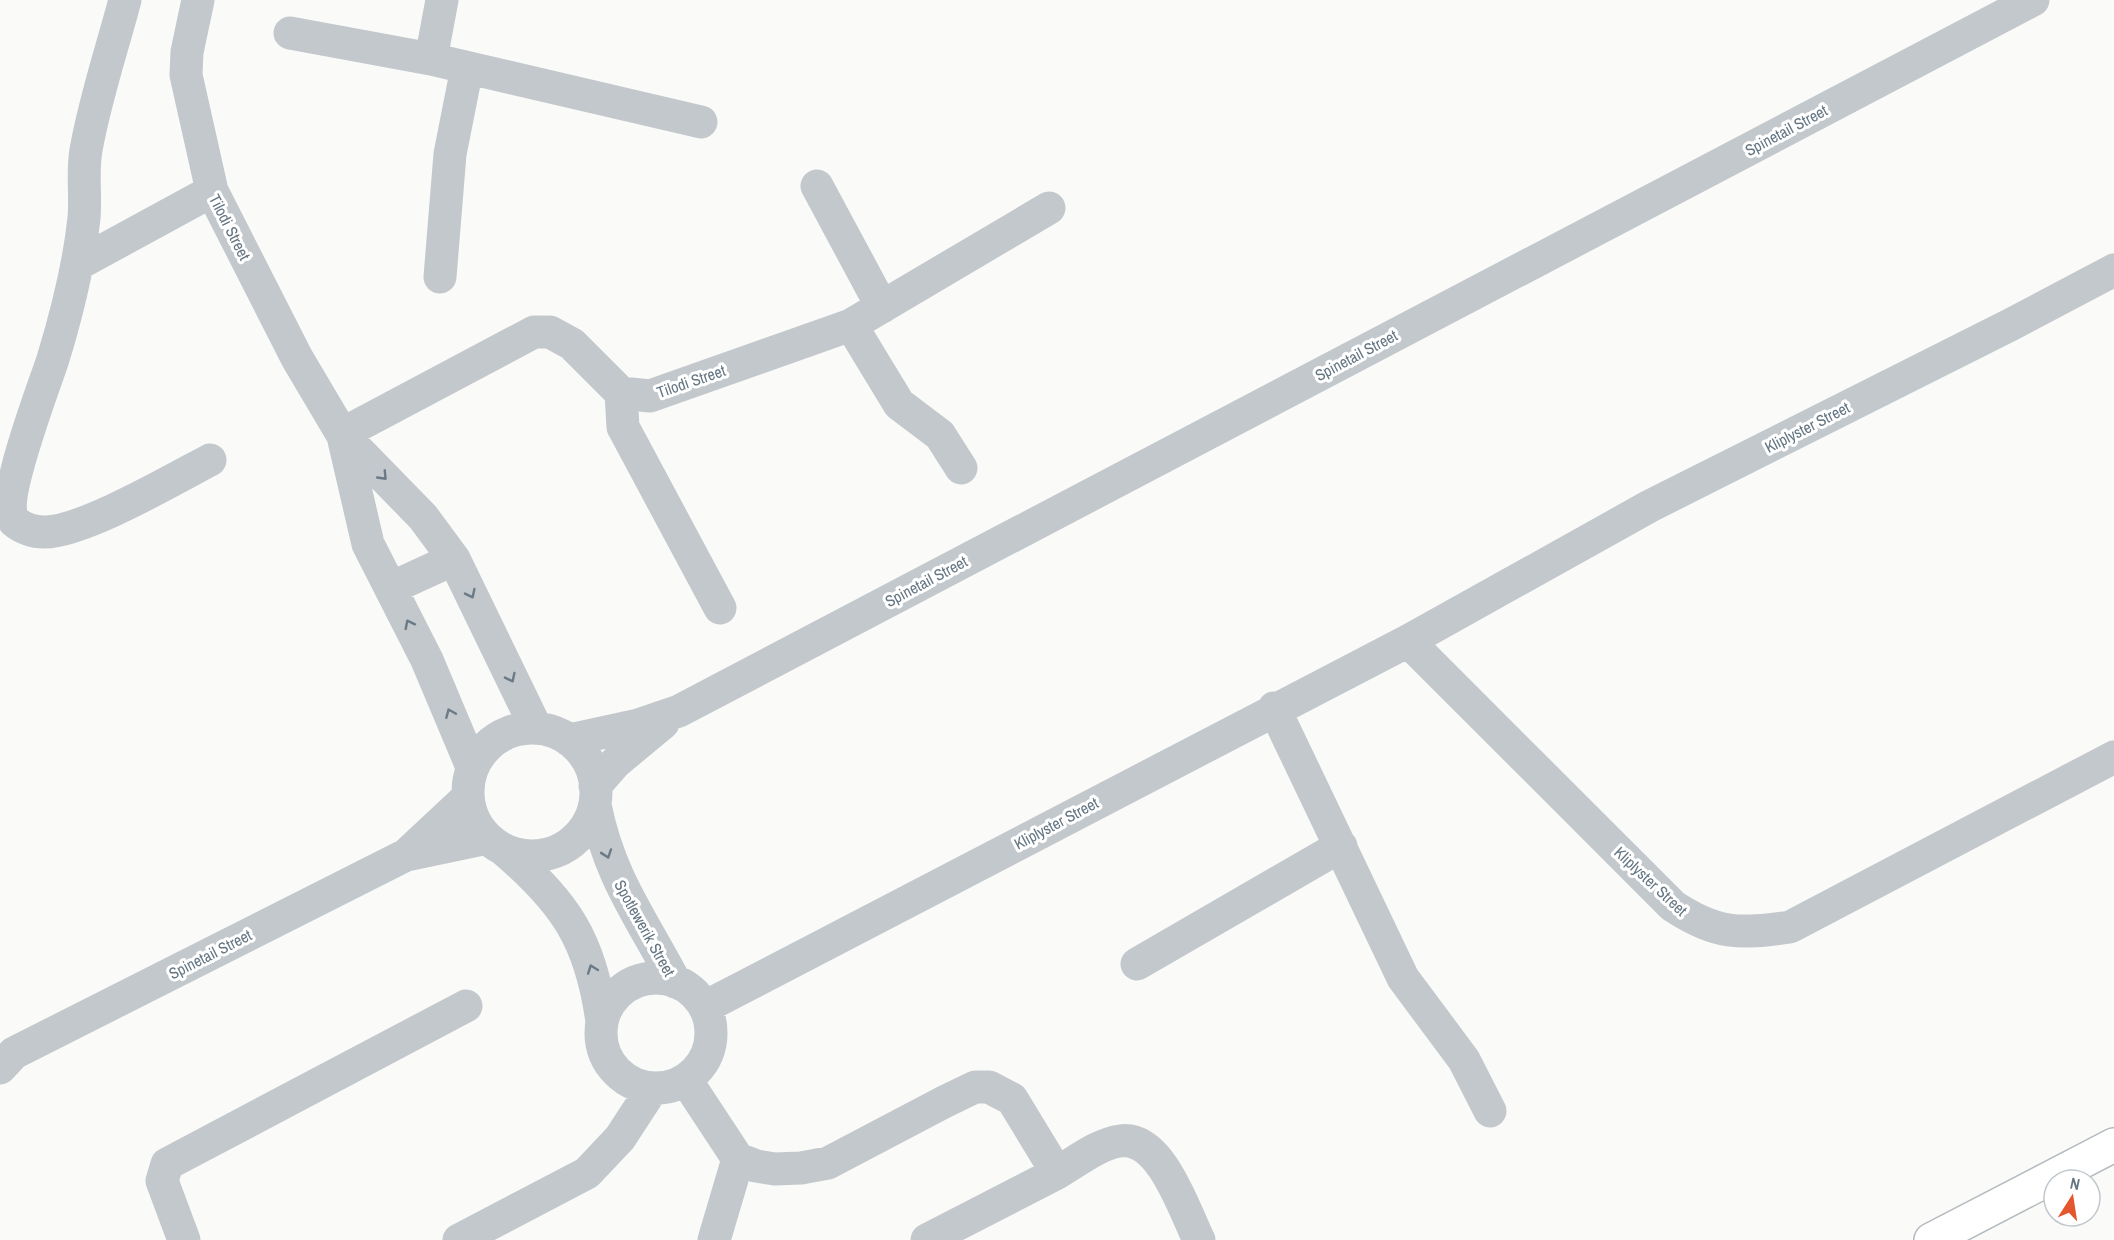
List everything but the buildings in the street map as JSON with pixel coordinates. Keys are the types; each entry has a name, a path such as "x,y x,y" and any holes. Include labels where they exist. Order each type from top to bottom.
{"main road":[{"path":"1931,1240 2114,1144"}],"street":[{"path":"125,0 86,153 84,214 78,264 53,359 10,471 5,503 8,515 16,523 30,530 44,532 68,528 130,501 210,460"},
{"name":"Tilodi Street","path":"198,0 187,52 186,75 212,190 297,358 342,434 423,517 454,559 536,728"},
{"path":"431,59 442,0"},
{"name":"Spinetail Street","path":"569,740 638,724 679,711 2033,0"},
{"path":"290,33 431,59 700,122"},
{"path":"440,277 450,154 467,68"},
{"path":"817,186 882,307"},
{"path":"78,264 212,190"},
{"name":"Tilodi Street","path":"621,393 650,396 851,325 1049,208"},
{"name":"Kliplyster Street","path":"705,1007 1408,640 1650,506 2010,325 2114,270"},
{"path":"851,325 899,404 940,435 961,468"},
{"path":"342,434 534,332 550,332 572,344 621,393 623,427 720,608"},
{"name":"Tilodi Street","path":"342,434 368,544 428,660 470,782"},
{"path":"392,588 454,559"},
{"name":"Kliplyster Street","path":"1408,640 1673,906 1705,925 1721,930 1762,931 1790,927 2114,757"},
{"path":"1274,708 1403,978 1464,1060 1490,1111"},
{"name":"Spinetail Street","path":"595,796 616,762 679,711"},
{"path":"495,844 522,855 541,856 560,850 576,839 588,823 595,796 591,767 582,752 569,740 553,731 536,728 516,730 498,738 483,750 470,782 477,826 495,844 541,882 570,920 593,968 602,1022 602,1046 612,1067 630,1082 652,1089 670,1087 686,1080 701,1066 710,1047 711,1026 705,1007"},
{"name":"Spinetail Street","path":"406,855 470,782"},
{"name":"Spotlewerik Street","path":"595,796 610,863 627,900 654,942 675,982"},
{"name":"Spinetail Street","path":"5,1058 406,855 495,844"},
{"path":"1137,964 1341,846"},
{"name":"Spotlewerik Street","path":"602,1022 609,1005 621,991 638,981 656,978 675,982 692,992 705,1007"},
{"path":"184,1240 162,1181 167,1164 466,1006"},
{"path":"686,1080 738,1159 756,1166 775,1169 801,1168 828,1162 975,1087 989,1087 1012,1099 1057,1173"},
{"path":"459,1240 587,1173 601,1161 620,1138 652,1089"},
{"path":"927,1240 1109,1144 1121,1141 1136,1142 1156,1156 1199,1240"},
{"path":"714,1240 738,1159"}]}
